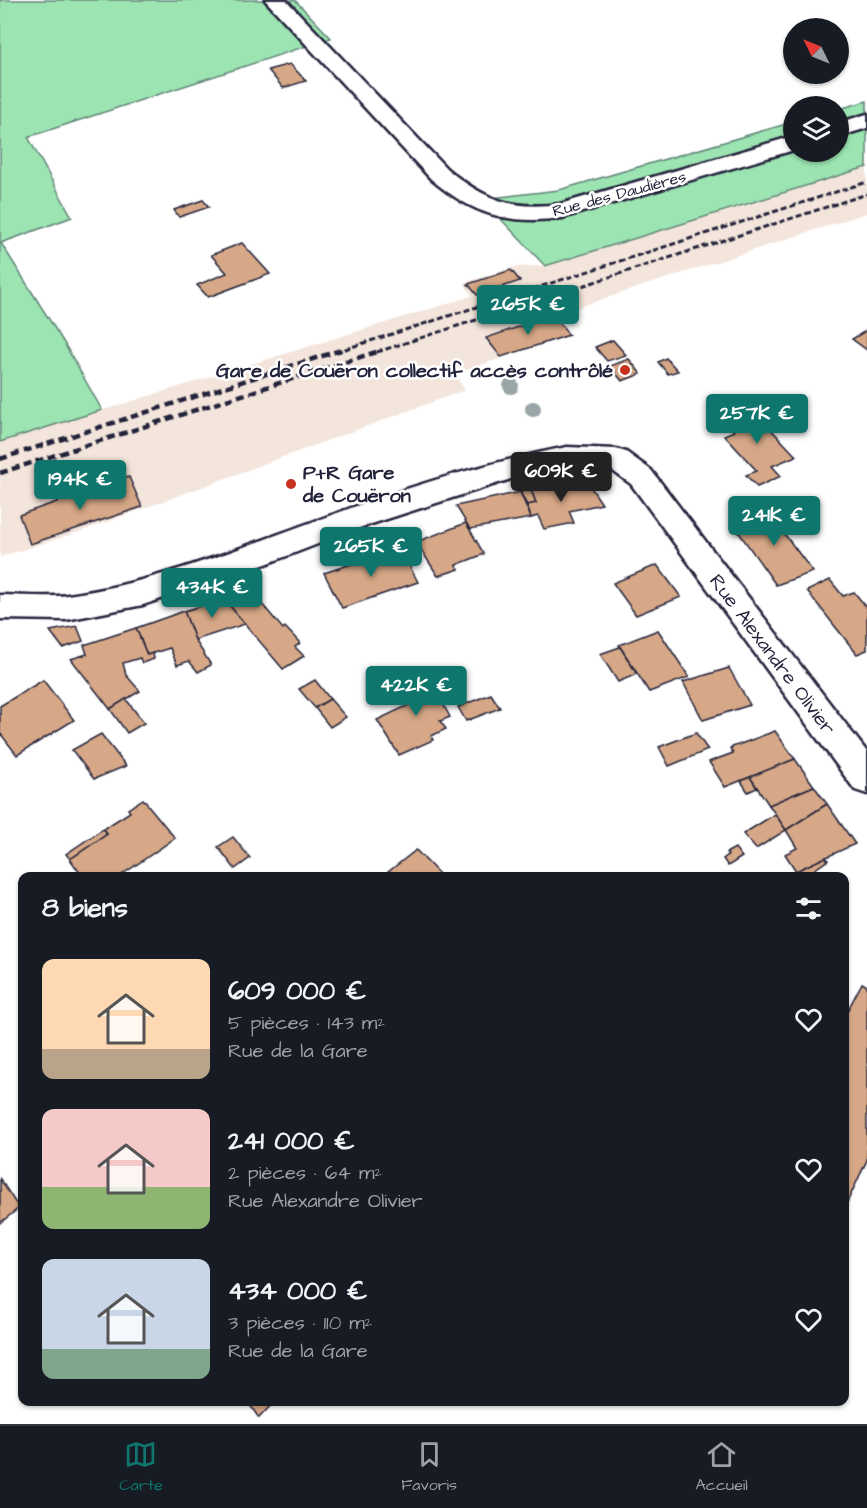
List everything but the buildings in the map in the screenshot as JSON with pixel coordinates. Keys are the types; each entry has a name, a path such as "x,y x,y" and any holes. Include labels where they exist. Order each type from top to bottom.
{"street":[{"name":"Rue des Daudières","path":"275,0 439,174 475,201 506,212 539,214 562,211 783,146"},
{"path":"849,127 867,121"},
{"name":"Rue Alexandre Olivier","path":"0,607 66,608 142,593 255,556 352,519 509,469 567,457 616,459 641,477 867,779"}],"shaded area":[{"path":"867,167 867,213 554,315 569,335 454,374 465,390 85,530 0,557 0,442 472,296 464,283 514,267 545,266"}],"green space":[{"path":"0,0 295,0 331,38 28,137 72,217 1,243 64,343 102,410 0,442"},
{"path":"867,101 867,167 545,266 482,199 559,190 783,125 783,162 849,162 849,106"}],"railway":[{"path":"336,352 867,182"},
{"path":"377,352 867,194"},
{"path":"0,459 341,350"},
{"path":"0,473 382,350"}],"place":[{"name":"Gare de Couëron collectif accès contrôlé","path":"625,370"},
{"name":"P+R Gare de Couëron","path":"291,484"}]}
